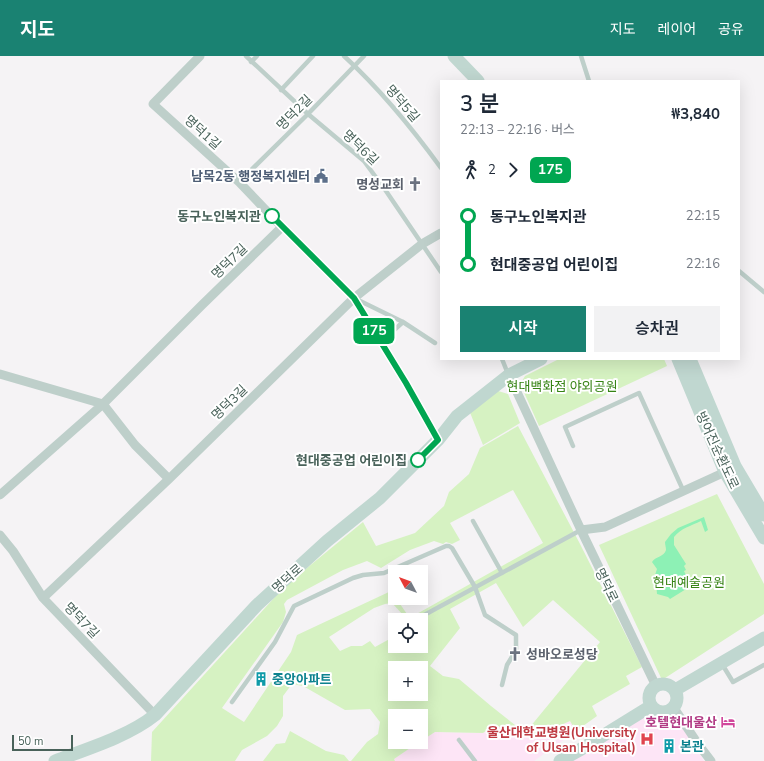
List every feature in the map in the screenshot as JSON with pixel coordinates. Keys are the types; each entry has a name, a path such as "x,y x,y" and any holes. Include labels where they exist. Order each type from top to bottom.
{"street":[{"name":"명덕1길","path":"200,56 153,104 239,182 282,227"},
{"path":"454,56 477,80"},
{"name":"명덕7길","path":"0,495 102,404 282,227"},
{"name":"명덕3길","path":"43,598 169,480 354,298 422,244 440,234"},
{"name":"명덕로","path":"55,761 116,737 146,723 257,605 327,541 380,498 438,440 457,416 509,375 539,360"},
{"name":"방어진순환도로","path":"678,360 725,472 764,538"},
{"name":"방어진순환도로","path":"690,360 735,466 764,515"},
{"path":"0,374 102,404 135,445 169,480"},
{"name":"명덕로","path":"509,375 656,686"},
{"path":"581,530 604,527 725,472"},
{"name":"명덕7길","path":"0,535 13,551 43,598 155,715"},
{"path":"675,690 764,638"},
{"path":"660,684 668,685 675,690 677,699 674,708 662,713 653,709 648,697 652,688 660,684"},
{"path":"560,761 651,706"},
{"path":"674,708 711,761"}],"lane":[{"name":"명덕6길","path":"246,56 281,90 364,161 440,271"},
{"path":"251,62 257,56"},
{"path":"281,90 314,56"},
{"name":"명덕5길","path":"344,56 394,108 440,167"},
{"name":"명덕2길","path":"239,182 364,56"},
{"path":"581,56 589,80"},
{"path":"282,227 354,298 438,440"},
{"path":"740,272 764,292"},
{"path":"354,298 403,322 435,343"},
{"path":"381,342 403,322"},
{"path":"502,360 509,375"},
{"path":"573,446 565,427 639,393 683,490"},
{"path":"473,521 502,573"},
{"path":"428,613 581,530"},
{"path":"232,702 275,642 294,606 346,581 363,575 384,573 446,546 452,548 475,587 485,615 516,635 516,650 507,665 502,685"},
{"path":"722,663 733,682 764,665"},
{"path":"459,740 475,761"}],"shaded area":[{"path":"704,517 708,530 705,532 701,521 683,529 674,537 674,545 686,564 684,566 686,570 684,571 687,577 685,578 686,584 689,583 691,586 670,599 657,594 656,582 654,578 657,569 652,562 665,552 665,542 671,534 678,528"},
{"name":"울산대학교병원(University of Ulsan Hospital)","path":"652,713 674,725 682,727 704,761 570,761"},
{"path":"570,721 576,731 534,761 395,761 394,759 409,749 428,749 428,736 435,732 483,733 495,725 526,737 540,738 552,729"}],"green space":[{"name":"현대백화점 야외공원","path":"557,360 664,360 667,366 539,426 522,388 522,381 525,376"},
{"path":"495,390 508,394 520,423 483,445 469,410"},
{"path":"518,426 642,667 626,676 630,684 592,706 597,716 576,731 570,721 552,729 540,738 526,737 495,725 483,733 435,732 428,736 428,709 388,709 388,749 409,749 394,759 395,761 351,761 367,742 378,734 380,722 370,709 345,710 303,686 292,684 283,696 283,716 277,726 267,736 242,750 235,761 151,761 152,732 285,586 363,522 376,546 415,533 444,506 449,492 469,474 480,448","holes":["513,490 543,543 418,613 428,613 428,653 388,653 388,640 375,647 370,641 362,646 351,646 340,651 329,637 374,608 388,604 388,592 297,635 291,652 244,722 222,708 283,622 286,612 284,604 287,600 343,570 367,561 381,568 410,550 434,541 443,544 446,542 452,544 460,540 450,523","496,583 523,627 553,600 600,642 525,733 459,679 443,676 430,666 460,628 450,609"]},
{"name":"현대예술공원","path":"717,494 764,584 764,614 662,680 599,545"},
{"path":"394,605 401,605 406,613 401,613"},
{"path":"290,731 326,751 344,755 349,761 263,761 276,744 285,743"}],"bus line":[{"name":"175","path":"272,216 354,298 406,383 438,440 418,460"}],"place":[{"name":"남목2동 행정복지센터","path":"321,176"},
{"name":"명성교회","path":"415,184"},
{"name":"동구노인복지관","path":"272,216"},
{"name":"현대중공업 어린이집","path":"418,460"},
{"name":"성바오로성당","path":"515,654"},
{"name":"중앙아파트","path":"261,679"},
{"name":"호텔현대울산","path":"728,722"},
{"name":"울산대학교병원(University of Ulsan Hospital)","path":"647,739"},
{"name":"본관","path":"669,746"}]}
